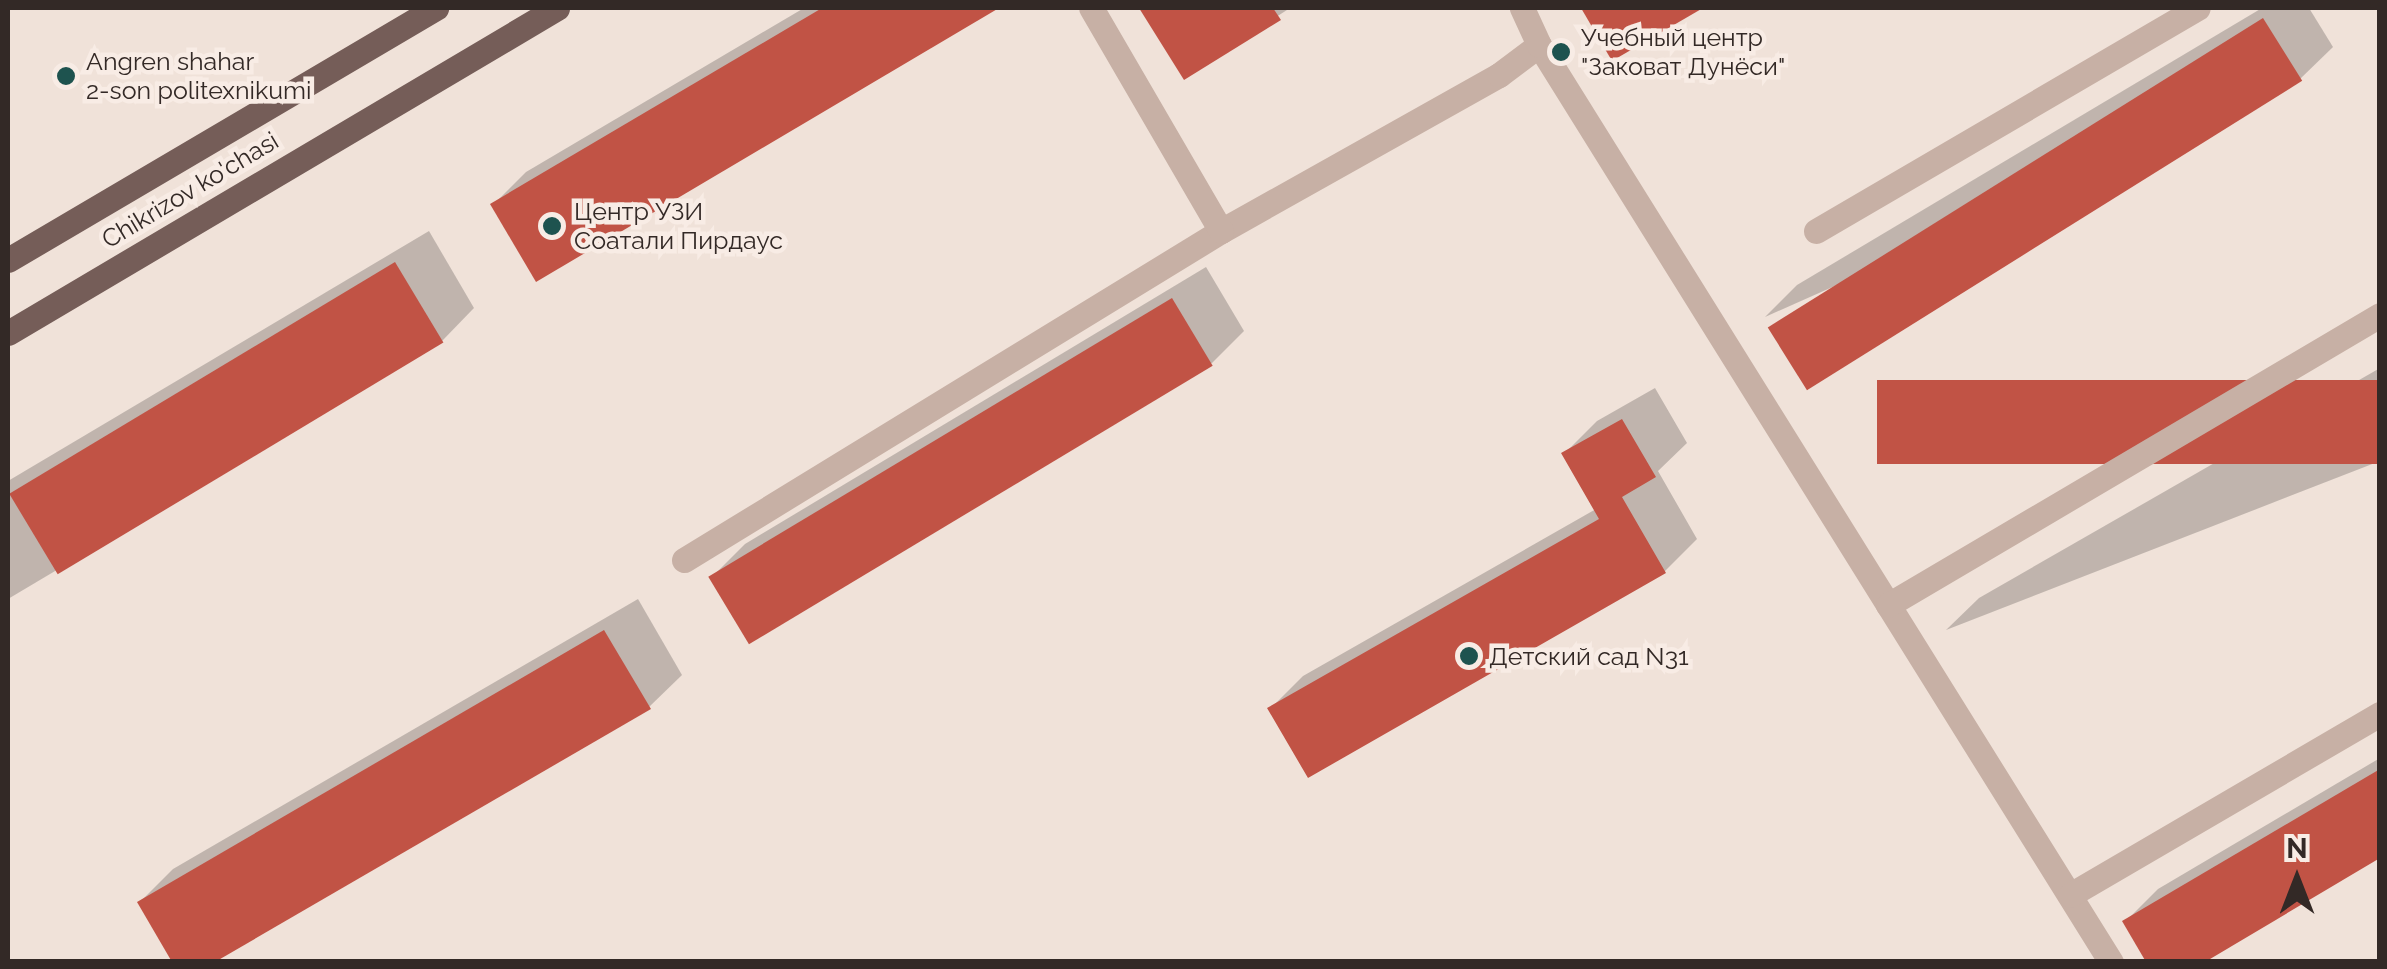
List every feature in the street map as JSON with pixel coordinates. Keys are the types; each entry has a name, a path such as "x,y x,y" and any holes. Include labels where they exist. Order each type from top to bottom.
{"main road":[{"name":"Chikrizov ko'chasi","path":"8,260 436,8"},
{"name":"Chikrizov ko'chasi","path":"8,332 557,8"}],"lane":[{"path":"1091,8 1221,231"},
{"path":"1522,8 1539,44 2111,962"},
{"path":"1816,231 2198,8"},
{"path":"684,560 1221,231 1499,75 1539,44"},
{"path":"1888,605 2380,315"},
{"path":"2070,895 2380,714"}],"building":[{"path":"822,8 999,8 536,282 490,204"},
{"path":"1139,8 1273,8 1281,20 1184,80"},
{"path":"1581,8 1703,8 1612,61"},
{"path":"2263,18 2302,81 1807,390 1768,327"},
{"path":"395,262 443,343 58,574 9,494"},
{"path":"1172,298 1213,366 749,644 708,577"},
{"path":"1877,380 2380,380 2380,464 1877,464"},
{"path":"1622,419 1656,477 1622,497 1666,573 1308,778 1267,708 1599,519 1561,453"},
{"path":"604,630 651,709 215,962 172,962 137,902"},
{"path":"2380,769 2380,858 2205,962 2146,962 2122,921"}],"place":[{"name":"Учебный центр \"Заковат Дунёси\"","path":"1561,52"},
{"name":"Angren shahar 2-son politexnikumi","path":"66,76"},
{"name":"Центр УЗИ Соатали Пирдаус","path":"552,226"},
{"name":"Детский сад N31","path":"1469,656"}]}
